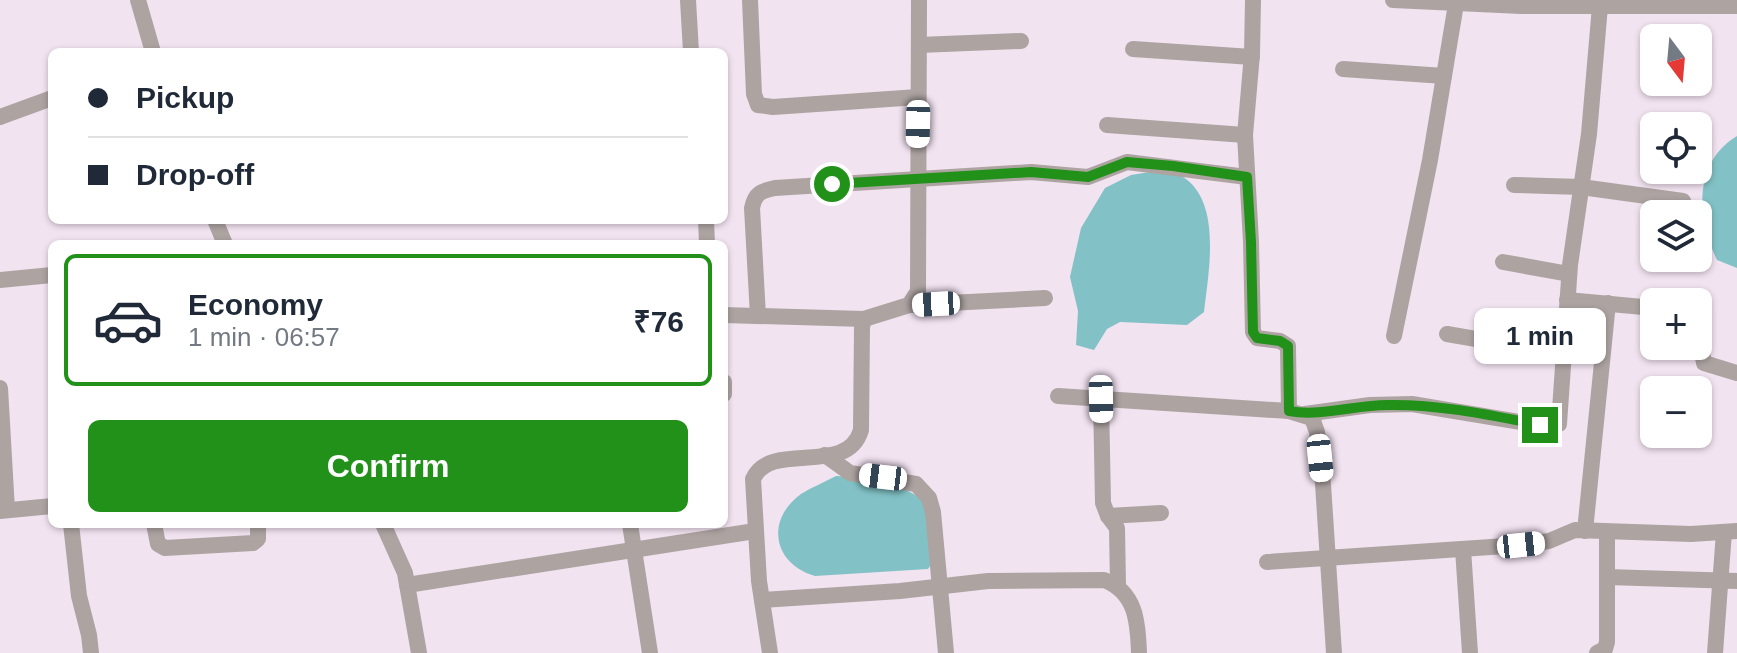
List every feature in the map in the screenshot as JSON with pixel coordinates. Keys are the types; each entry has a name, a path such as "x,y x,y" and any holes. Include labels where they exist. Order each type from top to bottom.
{"street":[{"path":"138,0 152,48"},
{"path":"688,0 691,48"},
{"path":"750,0 754,94 758,105 773,107 918,97"},
{"path":"909,305 915,299 919,280 919,0"},
{"path":"1253,0 1245,135 1253,332 1257,338 1280,341 1288,346 1297,412"},
{"path":"1393,0 1456,4 1737,6"},
{"path":"1394,336 1430,160 1456,4"},
{"path":"1058,396 1297,412 1412,404 1556,426 1560,420 1569,274 1605,4"},
{"path":"919,45 1021,41"},
{"path":"1133,49 1252,57"},
{"path":"1343,69 1444,76"},
{"path":"0,117 48,99"},
{"path":"1107,125 1245,135"},
{"path":"758,316 752,208 754,198 760,191 1031,172 1088,177 1127,162 1247,177"},
{"path":"1514,185 1581,187 1676,200"},
{"path":"1503,262 1569,274"},
{"path":"0,280 48,275"},
{"path":"728,315 864,319 909,305 1045,298"},
{"path":"1567,300 1640,306"},
{"path":"1585,531 1608,303"},
{"path":"770,653 752,493 756,472 775,462 850,449 858,442 861,430 864,319"},
{"path":"1447,334 1563,354"},
{"path":"1703,360 1704,363 1737,373"},
{"path":"0,388 4,511 48,506"},
{"path":"1101,399 1103,503 1108,516 1115,522 1118,534 1118,585"},
{"path":"1297,412 1312,418 1317,432 1334,653"},
{"path":"825,455 850,473 905,480 923,490 933,512 946,653"},
{"path":"1108,516 1161,513"},
{"path":"71,528 79,596 91,653"},
{"path":"155,528 158,544 165,548 253,543 258,539 258,528"},
{"path":"385,528 405,573 419,653"},
{"path":"631,528 650,653"},
{"path":"1267,562 1538,543 1575,530 1691,534 1730,531 1719,581 1715,653"},
{"path":"407,585 755,531"},
{"path":"1597,653 1605,649 1607,642 1607,532"},
{"path":"1463,549 1470,653"},
{"path":"1607,577 1737,581"},
{"path":"762,600 988,581 1104,580 1118,585 1135,611 1139,653"}],"water":[{"path":"1737,136 1737,268 1717,260 1712,249 1712,200 1703,200 1705,184 1712,184 1712,161 1722,147"},
{"path":"1150,172 1182,176 1197,191 1205,206 1209,223 1210,261 1204,312 1187,325 1120,322 1107,329 1094,350 1076,345 1078,311 1070,277 1081,228 1105,188 1131,175"},
{"path":"836,476 885,483 919,497 925,504 930,524 933,562 928,569 815,576 790,562 779,540 782,516 801,494"}],"route":[{"path":"832,184 1031,172 1078,178 1098,175 1127,162 1247,177 1253,332 1257,338 1285,342 1288,346 1289,411 1305,414 1370,405 1412,404 1540,425"}]}
